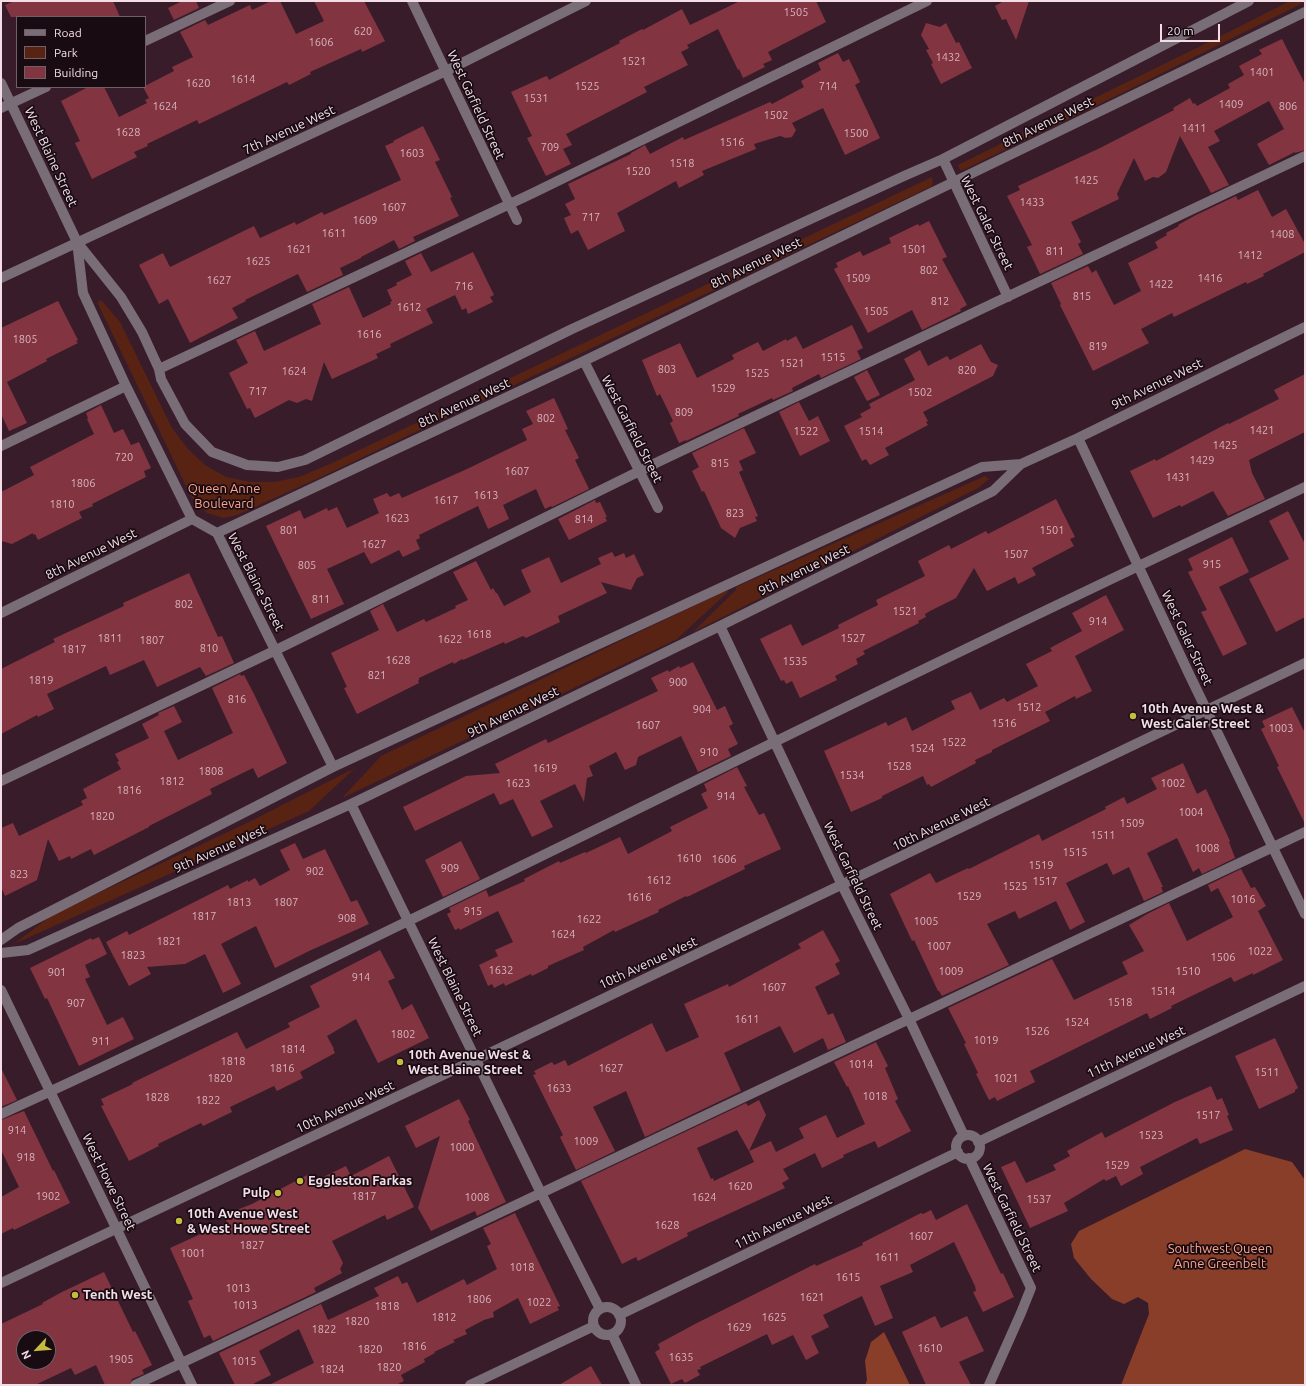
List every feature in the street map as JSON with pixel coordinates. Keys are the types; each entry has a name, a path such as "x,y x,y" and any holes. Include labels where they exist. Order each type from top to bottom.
{"street":[{"path":"146,41 230,1"},
{"name":"West Garfield Street","path":"412,1 517,220"},
{"name":"7th Avenue West","path":"1,278 446,71 586,1"},
{"path":"159,368 509,204 927,1"},
{"name":"8th Avenue West","path":"247,465 278,467 305,460 572,329 943,159 1249,1"},
{"name":"8th Avenue West","path":"217,534 584,361 1305,12"},
{"name":"West Blaine Street","path":"1,83 77,242 121,297 142,332 159,368 161,379 185,424 212,452 247,465"},
{"path":"1,108 44,88"},
{"path":"1,781 276,650 639,472 1305,156"},
{"name":"West Galer Street","path":"943,159 1008,297"},
{"name":"West Blaine Street","path":"77,242 84,293 126,386 192,519 217,534 333,767"},
{"name":"9th Avenue West","path":"1,953 28,950 351,804 720,626 993,491 1021,464 1078,438 1305,327"},
{"name":"West Garfield Street","path":"584,361 658,508"},
{"path":"1,446 126,386"},
{"name":"West Galer Street","path":"1078,438 1305,914"},
{"name":"9th Avenue West","path":"1,940 18,928 333,767 982,467 1021,464"},
{"path":"1,1114 408,922 775,742 1138,566 1305,487"},
{"name":"8th Avenue West","path":"1,613 192,519"},
{"name":"West Garfield Street","path":"720,626 842,885 909,1019 964,1136"},
{"name":"10th Avenue West","path":"1,1283 476,1060 1305,663"},
{"name":"West Blaine Street","path":"351,804 541,1193 600,1309"},
{"path":"135,1385 1305,832"},
{"name":"11th Avenue West","path":"978,1142 1305,986"},
{"name":"West Howe Street","path":"1,990 192,1385"},
{"path":"964,1136 975,1137 978,1142 980,1148 978,1152 976,1155 969,1158 962,1156 956,1147 961,1137 964,1136"},
{"name":"11th Avenue West","path":"619,1315 958,1152"},
{"name":"West Garfield Street","path":"969,1158 1031,1288 989,1385"},
{"path":"606,1307 611,1308 619,1315 621,1322 618,1330 606,1336 597,1332 593,1319 594,1314 600,1309 606,1307"},
{"path":"470,1385 594,1326"},
{"path":"612,1334 636,1385"}],"green space":[{"path":"1290,1 1305,2 1122,93 963,170 960,170 958,165"},
{"name":"Queen Anne Boulevard","path":"932,177 933,184 930,187 321,477 237,515 224,518 207,513 192,498 98,304 99,300 102,301 120,322 172,428 188,449 205,465 226,477 251,482 274,482 299,477 330,464"},
{"path":"985,476 989,479 978,488 693,632 736,590 736,587"},
{"path":"727,590 728,592 677,639 342,798 381,756"},
{"path":"355,768 309,811 14,944 52,915 251,821"},
{"name":"Southwest Queen Anne Greenbelt","path":"1245,1149 1292,1162 1305,1180 1305,1385 1121,1385 1149,1314 1148,1303 1138,1297 1124,1304 1112,1299 1091,1279 1074,1258 1071,1244 1079,1231"},
{"path":"884,1332 910,1385 865,1385 867,1380 865,1361 871,1342"}],"building":[{"path":"14,1 113,1 120,16 11,17 5,5"},
{"path":"182,1 196,1 199,8 174,20 168,8"},
{"path":"271,1 280,1 296,34 324,21 314,1 364,1 385,41 362,52 361,49 310,72 311,74 289,85 287,82 199,124 197,120 147,144 148,146 134,152 137,157 92,179 75,143 80,141 61,101 86,88 104,88 119,117 147,103 145,100 149,98 144,88 146,88 146,85 174,71 172,67 193,57 180,32 205,20 208,25 250,5 252,10"},
{"path":"740,1 816,1 826,22 768,52 772,60 763,64 765,67 743,78 718,29 687,45 689,48 681,52 688,65 644,87 647,92 566,134 572,145 563,149 571,164 546,176 527,138 532,136 511,92 547,76 549,80 620,43 619,41 682,9 690,25"},
{"path":"1004,1 1029,1 1016,40 1006,19 1002,20 995,6"},
{"path":"926,23 940,27 946,23 956,43 959,42 972,68 941,84 926,50 929,49 921,35"},
{"path":"1282,39 1305,84 1305,150 1295,152 1269,165 1257,144 1284,129 1269,101 1214,131 1220,141 1208,147 1229,185 1211,193 1180,136 1166,172 1158,178 1153,177 1145,181 1134,158 1117,194 1119,199 1071,222 1081,242 1078,244 1083,254 1040,274 1027,247 1032,245 1007,196 1020,190 1018,186 1100,148 1174,110 1173,108 1190,98 1193,104 1195,103 1197,106 1230,88 1228,84 1244,75 1239,66 1262,54 1259,50"},
{"path":"838,53 843,62 849,59 860,82 855,85 880,138 845,155 823,108 792,123 796,130 792,137 786,138 780,136 754,144 756,149 702,171 704,175 679,188 676,181 617,213 625,231 588,250 578,230 571,234 564,218 571,215 565,204 575,199 568,184 631,154 645,145 650,154 683,137 684,140 770,102 772,104 804,87 801,81 821,70 818,63"},
{"path":"423,126 440,160 435,162 452,197 450,198 459,216 413,237 415,241 399,249 394,240 340,268 343,275 307,292 298,274 232,308 238,318 190,343 168,299 159,304 139,265 163,253 170,267 254,226 260,238 295,222 296,225 322,212 324,215 401,180 385,146"},
{"path":"1258,190 1272,217 1286,209 1305,244 1305,252 1263,274 1264,276 1247,284 1246,282 1174,317 1172,313 1141,329 1149,343 1093,371 1060,305 1061,304 1051,283 1088,266 1092,273 1096,270 1114,305 1141,291 1128,263 1158,248 1155,242 1167,235 1166,233 1179,226 1178,225 1236,196 1238,200"},
{"path":"929,221 947,257 942,259 967,305 960,309 961,311 922,330 912,310 868,333 834,269 838,267 836,263 860,251 863,256 891,243 889,238 918,224 919,226"},
{"path":"473,252 494,295 490,297 493,302 468,314 466,308 462,310 455,295 426,309 433,323 390,344 391,347 376,354 378,358 332,379 324,362 312,401 306,399 297,403 289,400 255,418 250,408 247,409 229,373 248,363 236,340 255,331 264,351 321,324 312,304 349,287 363,318 391,304 390,302 392,301 387,290 397,285 396,283 412,275 405,261 421,253 431,272"},
{"path":"58,301 78,340 76,341 78,343 46,359 47,361 7,382 27,423 9,431 1,414 1,328"},
{"path":"852,325 863,348 857,351 861,359 821,378 819,374 792,388 793,391 773,400 772,398 738,414 739,416 679,443 670,423 673,421 660,394 657,396 642,360 680,343 697,378 734,359 732,355 758,342 763,351 786,339 787,341 796,336 803,349"},
{"path":"981,344 991,362 998,365 993,376 923,412 928,421 926,422 928,425 885,448 889,455 870,465 866,459 862,461 844,426 862,417 860,414 871,408 869,404 915,380 904,359 920,350 928,366 947,356 950,360"},
{"path":"867,370 880,395 867,401 854,377"},
{"path":"1305,374 1305,432 1249,460 1252,473 1265,499 1228,516 1213,491 1181,507 1180,505 1153,518 1130,471 1155,459 1156,461 1228,423 1229,424 1279,399 1274,390"},
{"path":"554,398 568,429 565,430 579,458 575,460 589,489 545,509 536,489 503,505 509,519 488,529 478,506 419,535 420,538 416,540 420,549 403,557 399,550 371,564 364,552 327,569 344,604 311,619 266,526 300,510 304,519 327,508 328,511 337,507 347,528 379,513 373,499 387,493 390,497 399,493 402,498 527,440 522,429 533,424 526,411"},
{"path":"799,402 809,421 818,416 830,441 800,456 779,412"},
{"path":"101,405 114,433 123,429 131,445 139,442 151,468 144,471 146,477 92,504 93,506 79,512 82,518 38,540 33,533 12,544 1,541 1,492 34,475 30,467 94,434 87,419 86,413"},
{"path":"744,428 756,453 739,461 743,470 739,472 758,516 755,517 757,521 740,528 735,538 721,528 704,491 702,492 692,471 699,467 692,453"},
{"path":"1056,499 1075,537 1070,539 1074,546 1032,568 1036,575 1018,584 1015,577 987,591 974,568 956,598 925,614 926,617 918,621 919,623 863,651 865,654 856,659 858,664 835,676 837,680 800,698 792,681 786,684 784,680 781,681 760,639 791,624 802,646 839,628 838,625 878,605 876,600 925,576 918,561 949,545 951,549 986,531 988,534"},
{"path":"595,500 596,503 600,502 607,517 605,517 607,521 569,540 558,519"},
{"path":"1288,511 1305,544 1305,617 1276,632 1249,579 1289,559 1269,521"},
{"path":"1232,537 1249,572 1219,587 1247,644 1223,656 1201,612 1207,610 1188,572 1193,570 1188,559"},
{"path":"612,552 615,557 624,553 626,558 634,554 644,575 637,578 631,590 601,582 607,593 558,616 560,622 526,638 523,636 505,644 504,642 463,660 462,659 454,664 453,662 419,678 419,683 357,714 344,688 347,687 331,653 379,630 370,611 383,604 397,632 424,619 426,622 456,608 455,606 468,600 453,572 476,561 491,590 493,588 504,606 531,592 521,570 549,557 561,583 601,564 598,558"},
{"path":"189,573 218,637 222,636 234,663 206,676 200,667 157,687 144,660 110,675 106,666 47,694 54,709 38,717 37,715 1,734 1,669 55,642 53,639 124,606 123,603"},
{"path":"1106,595 1124,630 1075,656 1092,691 1076,699 1075,696 1045,712 1050,721 992,750 992,752 975,760 976,763 931,787 929,784 927,785 923,776 882,796 882,798 851,812 824,751 886,722 888,726 906,717 912,731 955,709 951,701 971,692 980,710 1004,698 1007,702 1038,686 1026,664 1052,651 1050,648 1082,631 1072,613"},
{"path":"693,662 717,710 725,706 733,724 729,726 738,744 728,749 731,756 698,772 681,736 638,757 636,765 625,770 616,752 589,766 593,776 587,778 584,802 575,784 540,801 553,827 532,837 513,799 500,805 494,793 415,831 403,807 466,776 500,773 495,764 546,739 548,743 658,691 651,678 668,670 669,672 679,666 680,668"},
{"path":"240,674 241,676 244,675 287,763 258,778 253,768 210,789 212,794 94,855 91,849 71,859 70,856 59,861 48,839 37,880 5,896 1,887 1,828 13,823 19,836 83,805 81,801 87,798 83,789 121,769 115,754 149,738 142,724 159,715 158,713 174,706 182,722 164,731 178,760 233,733 212,688"},
{"path":"1292,707 1305,733 1305,824 1277,767 1279,766 1261,729 1265,727 1262,721"},
{"path":"1183,763 1197,794 1206,789 1230,841 1229,842 1235,858 1202,874 1199,868 1193,872 1177,838 1147,853 1163,887 1161,887 1163,892 1144,901 1129,867 1113,875 1107,863 1066,883 1085,922 1070,930 1056,901 1019,919 1015,911 987,924 1009,965 942,996 938,991 914,940 912,941 890,894 930,873 936,883 968,868 969,869 1039,834 1042,841 1106,809 1105,807 1124,797 1127,804 1157,789 1151,778"},
{"path":"737,767 747,786 744,787 759,815 764,813 781,849 744,866 745,869 658,910 659,912 615,932 614,930 583,947 584,950 548,966 548,968 532,976 531,974 505,986 504,983 494,988 492,984 488,986 479,965 498,956 495,950 513,942 498,911 460,930 459,928 455,930 447,914 451,912 449,908 486,890 489,897 525,881 524,879 559,861 560,863 585,852 586,853 620,837 628,854 672,831 670,827 708,808 701,794 707,791 704,784"},
{"path":"461,841 480,879 443,897 425,860"},
{"path":"295,843 303,859 325,849 351,902 357,900 369,924 275,968 256,926 221,944 241,984 223,993 205,954 185,964 147,967 151,974 129,986 106,942 127,931 129,935 228,885 230,889 255,878 260,886 290,870 280,850"},
{"path":"1241,869 1251,888 1255,887 1266,906 1258,911 1283,960 1253,975 1253,973 1234,982 1231,977 1171,1006 1172,1008 1150,1019 1147,1013 1030,1071 1035,1082 997,1101 995,1097 989,1100 976,1074 978,1073 964,1044 966,1043 948,1008 1052,959 1074,1000 1128,974 1122,962 1144,951 1129,925 1147,914 1169,903 1187,941 1233,917 1218,888 1211,892 1208,885"},
{"path":"823,930 840,961 835,964 840,974 815,987 828,1015 833,1013 846,1042 828,1050 823,1038 794,1053 780,1026 724,1053 741,1091 645,1137 626,1091 593,1107 615,1151 576,1170 560,1137 563,1135 533,1075 536,1074 534,1071 552,1062 554,1065 565,1060 568,1066 652,1023 666,1052 699,1037 684,1004 728,984 729,987 801,948 798,944"},
{"path":"99,937 107,954 85,965 90,977 85,979 107,1025 123,1017 134,1039 79,1066 47,998 45,999 30,968 91,938 92,940"},
{"path":"380,950 395,978 388,981 402,1010 412,1004 429,1038 378,1063 356,1019 327,1036 335,1053 300,1072 303,1078 277,1091 274,1086 230,1107 232,1112 203,1126 201,1123 158,1144 159,1146 129,1161 101,1106 104,1105 101,1099 237,1032 246,1049 290,1027 288,1023 320,1007 310,986"},
{"path":"1275,1038 1298,1088 1295,1092 1259,1109 1235,1056"},
{"path":"876,1042 888,1066 885,1068 898,1099 895,1101 911,1131 878,1148 875,1141 843,1155 844,1157 822,1168 815,1153 783,1169 789,1179 782,1183 785,1188 687,1233 688,1236 638,1261 636,1257 622,1264 581,1181 746,1103 748,1106 759,1100 766,1115 749,1151 771,1141 776,1152 804,1138 799,1128 826,1115 837,1138 865,1124 848,1086 847,1087 834,1062","holes":["737,1130 754,1162 714,1181 713,1178 711,1179 697,1148"]},
{"path":"1,1068 17,1100 1,1107"},
{"path":"1211,1086 1217,1100 1222,1098 1233,1130 1200,1144 1197,1138 1140,1167 1143,1174 1121,1186 1116,1176 1106,1181 1104,1179 1064,1203 1068,1211 1030,1228 1001,1167 1015,1161 1026,1183 1056,1170 1053,1165 1070,1156 1067,1151 1102,1132 1105,1138 1175,1102"},
{"path":"459,1099 470,1120 468,1121 506,1202 477,1216 475,1211 431,1231 418,1208 440,1136 416,1148 405,1126"},
{"path":"24,1111 70,1203 14,1230 13,1228 1,1234 1,1197 19,1187 1,1150 1,1120"},
{"path":"389,1156 414,1207 387,1220 385,1215 332,1241 343,1263 340,1269 342,1273 314,1288 316,1292 213,1341 210,1335 204,1338 188,1301 193,1299 170,1248 227,1222 224,1215 252,1204 309,1174 313,1182 346,1166 351,1176"},
{"path":"967,1204 1001,1274 1003,1273 1014,1297 983,1312 973,1292 976,1291 975,1286 954,1242 910,1265 913,1272 880,1286 893,1318 875,1326 862,1296 823,1315 829,1327 811,1336 819,1353 806,1360 793,1335 772,1345 767,1334 700,1367 701,1369 697,1370 700,1375 685,1383 682,1379 671,1384 655,1352 660,1349 658,1344 815,1264 816,1266 863,1245 862,1243 921,1213 923,1214 931,1210 936,1220"},
{"path":"515,1213 560,1306 557,1307 559,1310 530,1324 518,1298 493,1312 494,1317 484,1320 465,1330 467,1334 453,1340 455,1342 434,1352 435,1353 424,1359 425,1362 401,1375 404,1381 396,1385 269,1385 314,1363 299,1329 259,1351 271,1375 251,1385 235,1385 219,1353 321,1304 328,1320 379,1296 374,1288 398,1276 402,1284 407,1282 417,1303 464,1279 467,1285 497,1269 487,1246 491,1244 483,1228"},
{"path":"104,1272 133,1332 135,1331 152,1365 142,1370 144,1374 132,1379 129,1385 105,1385 96,1365 75,1375 71,1368 35,1385 1,1385 1,1324 43,1304 42,1303"},
{"path":"935,1316 941,1328 967,1316 984,1351 959,1362 971,1385 926,1385 902,1332"},
{"path":"591,1366 602,1385 559,1385"}],"place":[{"name":"10th Avenue West & West Galer Street","path":"1133,716"},
{"name":"10th Avenue West & West Blaine Street","path":"400,1062"},
{"name":"Eggleston Farkas","path":"300,1181"},
{"name":"Pulp","path":"278,1193"},
{"name":"10th Avenue West & West Howe Street","path":"179,1221"},
{"name":"Tenth West","path":"75,1295"}]}
